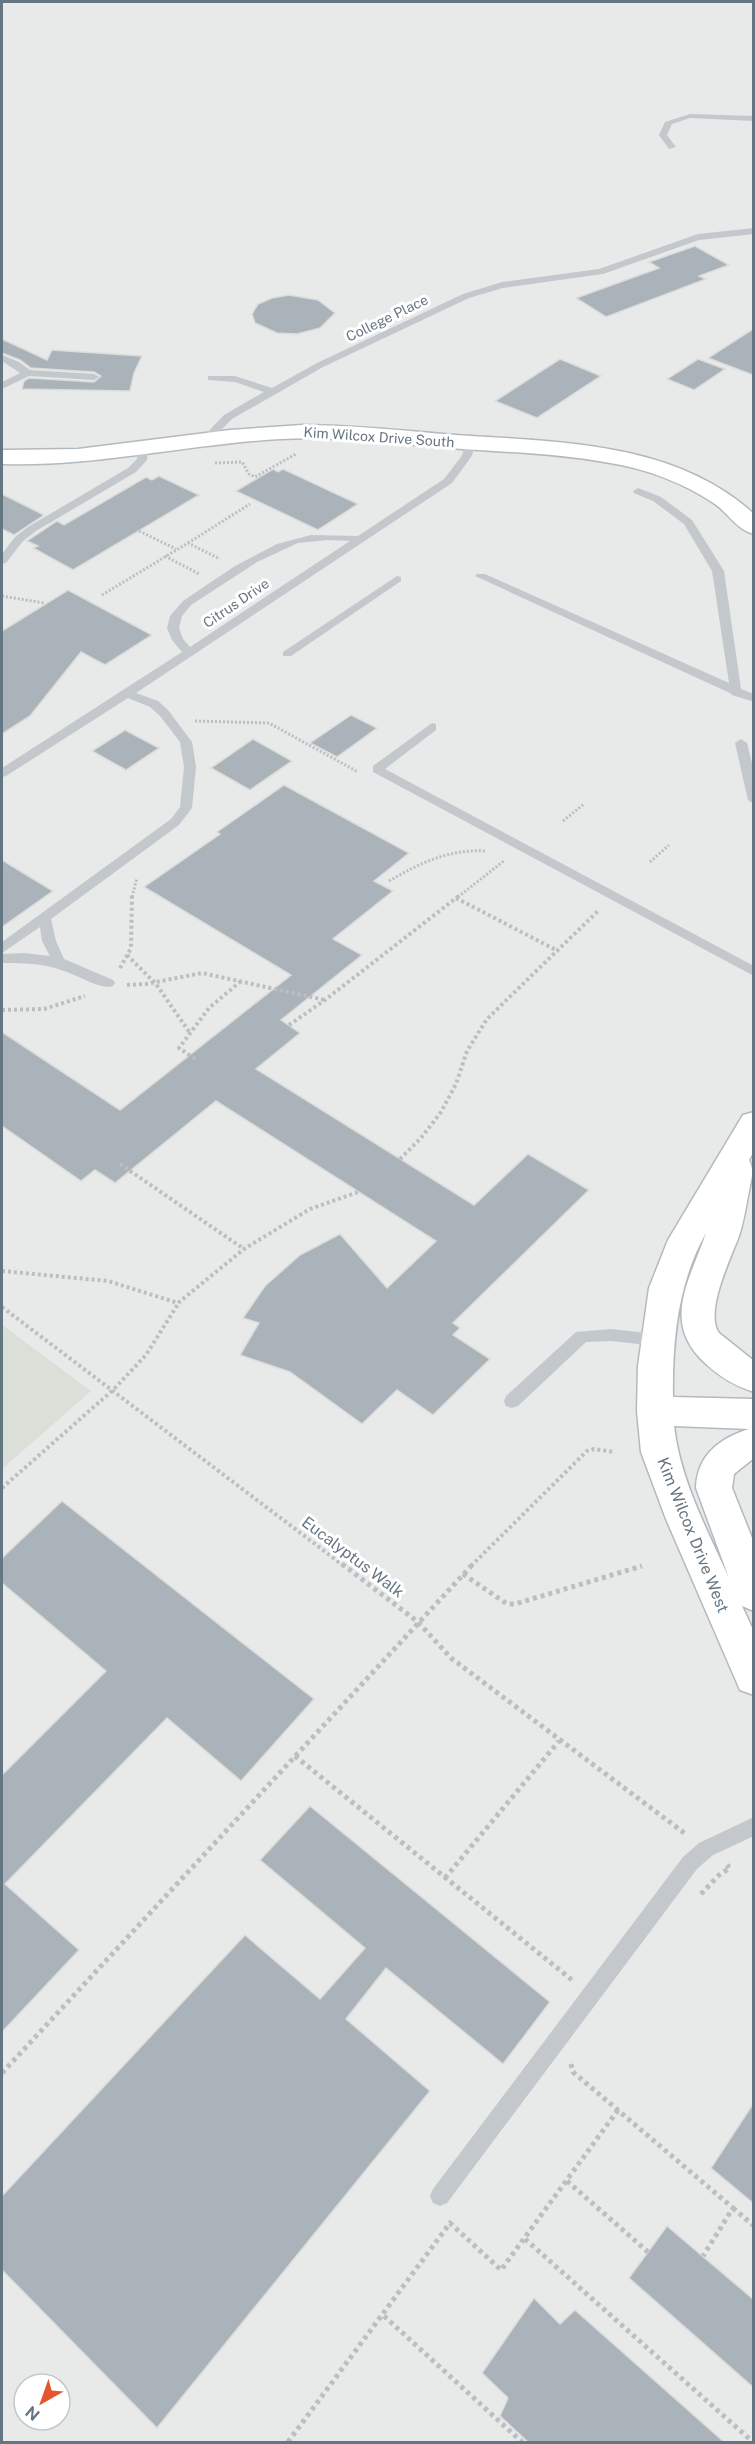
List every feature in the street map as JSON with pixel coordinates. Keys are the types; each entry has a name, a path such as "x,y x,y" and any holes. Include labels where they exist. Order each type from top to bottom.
{"street":[{"name":"Kim Wilcox Drive South","path":"2,457 79,456 231,435 310,431 472,443 608,456 648,464 699,483 740,511 753,527"},
{"name":"Kim Wilcox Drive West","path":"748,1132 680,1249 666,1288 657,1340 655,1411 659,1452 671,1486 750,1662"},
{"path":"748,1132 726,1222 698,1308 700,1332 720,1356 753,1378"},
{"path":"655,1411 753,1414"},
{"path":"753,1442 741,1445 718,1465 713,1475 714,1488 753,1594"}],"lane":[{"path":"672,147 663,135 669,122 680,118 690,116 753,119"},
{"name":"College Place","path":"206,439 228,417 320,365 422,315 466,297 502,285 600,272 698,237 753,231"},
{"path":"2,358 16,364 27,373"},
{"path":"2,386 27,373 94,377"},
{"path":"211,378 240,378 272,392"},
{"name":"Citrus Drive","path":"2,773 127,694 448,481 466,457 472,443"},
{"path":"2,561 19,539 32,529 132,470 142,460 143,448"},
{"path":"638,491 657,500 688,522 718,571 736,693"},
{"path":"189,652 174,635 173,626 177,613 187,603 264,553 279,546 316,537 360,539"},
{"path":"481,576 753,699"},
{"path":"287,654 397,579"},
{"path":"2,948 166,829 186,808 190,767 186,742 154,704 127,694"},
{"path":"432,727 377,769 753,972"},
{"path":"741,743 752,782 753,800"},
{"path":"44,917 49,941 59,962"},
{"path":"2,959 24,958 59,962 94,979 108,983"},
{"path":"512,1401 582,1336 611,1335 657,1340"},
{"path":"440,2196 690,1863 706,1849 753,1826"}],"path":[{"path":"102,595 250,504"},
{"path":"139,531 177,549"},
{"path":"188,543 222,559 212,566"},
{"path":"165,556 200,574 206,570"},
{"path":"2,596 44,603"},
{"path":"173,724 191,721 269,723 327,755"},
{"path":"563,821 584,804"},
{"path":"650,862 669,845"},
{"path":"389,881 423,860 468,849 490,851"},
{"path":"289,1025 325,1000 512,854"},
{"path":"2,1010 19,1012 62,1006 105,986 131,948 131,899 137,879"},
{"path":"400,1159 421,1138 441,1112 456,1084 467,1051 487,1019 612,897"},
{"path":"456,898 558,951"},
{"path":"127,955 156,984 190,1034"},
{"path":"108,983 142,986 156,984 189,973 202,973 325,1000"},
{"path":"195,1059 179,1048 208,1008 241,981"},
{"path":"120,1164 244,1249"},
{"path":"2,1488 113,1390 146,1355 178,1303 244,1249 310,1209 358,1192"},
{"path":"2,1271 108,1281 178,1303"},
{"name":"Eucalyptus Walk","path":"2,1307 418,1622 451,1658 683,1832"},
{"path":"2,2073 464,1574 587,1451 594,1449 614,1452"},
{"path":"464,1574 507,1604 515,1604 642,1566"},
{"path":"445,1878 559,1741"},
{"path":"295,1756 590,1994"},
{"path":"699,1897 706,1887 730,1868"},
{"path":"577,2055 570,2064 573,2072 753,2226"},
{"path":"288,2442 384,2316 450,2223 501,2270 618,2110"},
{"path":"567,2181 648,2252"},
{"path":"703,2256 733,2208"},
{"path":"525,2239 753,2442"},
{"path":"384,2316 522,2442"}],"shaded area":[{"path":"2,2 753,2 753,2442 2,2442"},
{"path":"2,1325 91,1391 2,1469"}],"building":[{"path":"695,246 729,265 699,276 706,279 606,317 576,298 659,268 649,262"},
{"path":"289,295 318,300 335,313 320,328 297,334 277,333 255,323 252,314 258,304 272,298"},
{"path":"753,329 753,375 708,358"},
{"path":"2,339 47,360 52,350 142,356 134,373 130,391 22,389 24,381 29,378 94,382 101,376 94,372 31,368 20,360 2,353"},
{"path":"560,359 601,376 537,418 495,401"},
{"path":"698,359 725,369 694,390 667,379"},
{"path":"273,469 278,472 283,469 358,504 318,530 236,491"},
{"path":"159,476 199,495 73,570 33,548 38,546 27,541 57,521 64,525 146,477 152,480"},
{"path":"2,494 44,515 14,535 2,529"},
{"path":"68,590 152,635 105,665 81,652 30,716 2,734 2,631"},
{"path":"351,715 377,728 337,757 310,743"},
{"path":"125,730 159,748 126,770 92,751"},
{"path":"253,739 292,761 250,790 211,768"},
{"path":"284,785 409,853 374,881 393,891 333,939 362,955 281,1020 300,1033 256,1069 474,1205 528,1154 589,1190 453,1323 460,1328 453,1335 490,1359 433,1415 397,1390 362,1424 290,1372 240,1355 259,1323 243,1318 265,1286 300,1255 340,1234 387,1288 436,1241 216,1101 115,1183 95,1170 81,1181 2,1126 2,1032 120,1110 291,975 144,887 220,834 217,832"},
{"path":"2,860 53,891 2,927"},
{"path":"62,1501 314,1699 241,1781 167,1718 5,1884 79,1950 2,2032 2,1775 106,1671 2,1583 2,1558"},
{"path":"310,1806 550,2002 503,2064 386,1968 346,2019 430,2091 157,2428 2,2270 2,2196 245,1935 320,1999 365,1948 260,1860"},
{"path":"753,2104 753,2203 711,2168"},
{"path":"667,2226 753,2299 753,2387 629,2278"},
{"path":"534,2298 560,2324 575,2310 724,2442 528,2442 500,2416 508,2398 482,2373"}]}
